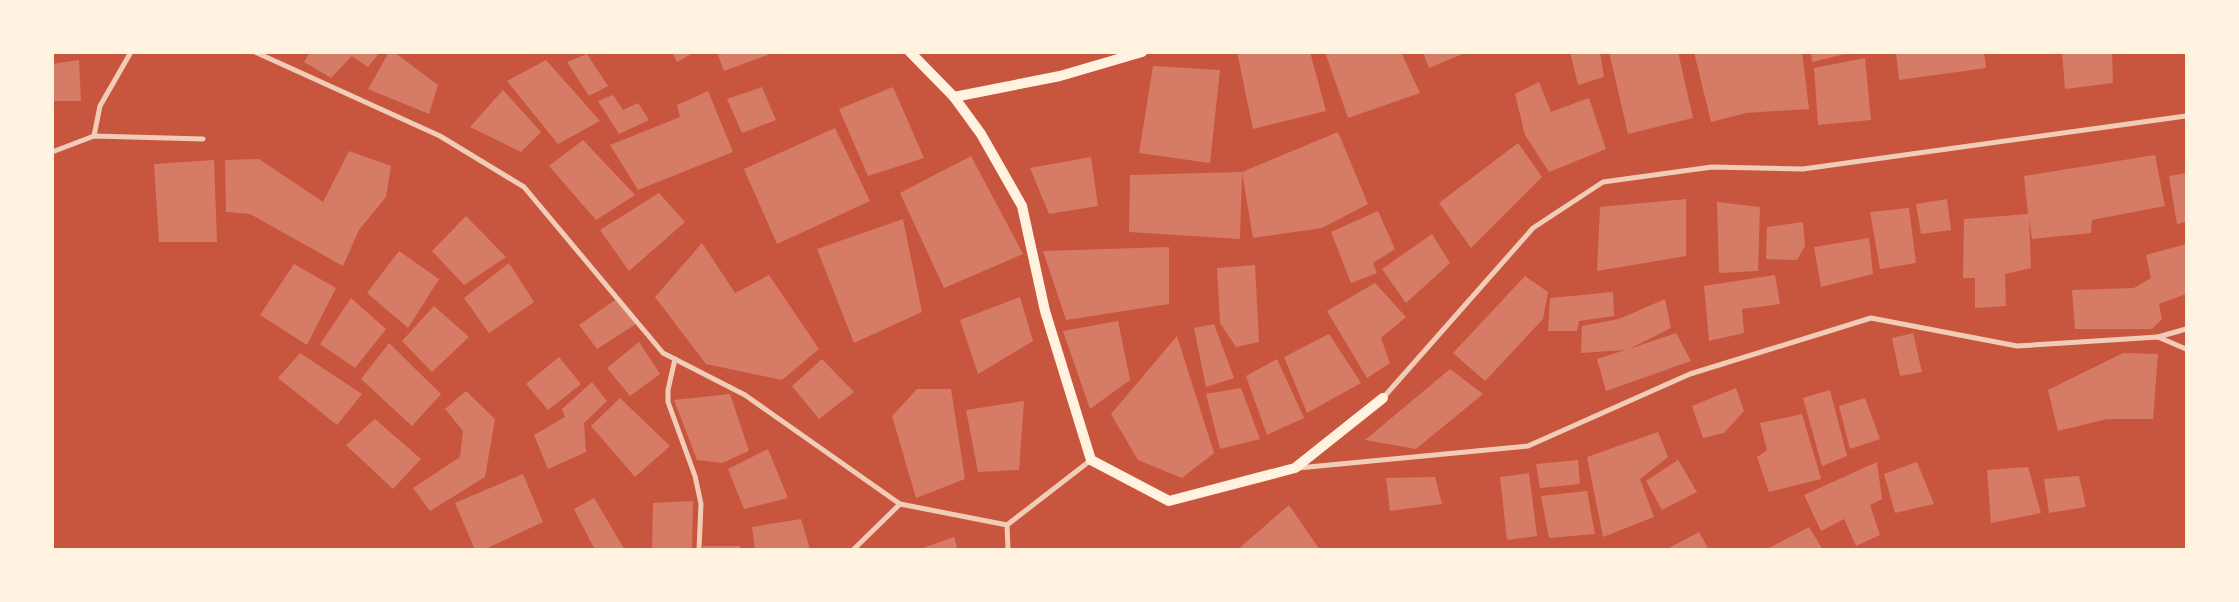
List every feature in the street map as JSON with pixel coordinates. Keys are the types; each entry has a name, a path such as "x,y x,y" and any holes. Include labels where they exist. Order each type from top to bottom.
{"main road":[{"path":"910,52 954,97 981,134 1022,206 1045,311 1091,460 1169,501 1295,468 1383,398"},
{"path":"954,97 1060,76 1124,55 1142,52"}],"street":[{"path":"94,136 100,106 131,52"},
{"path":"255,52 440,136 524,187 663,353 745,395 900,504 1007,525 1091,460"},
{"path":"1383,398 1533,228 1603,182 1712,167 1803,169 2186,116"},
{"path":"52,152 94,136 203,139"},
{"path":"1295,468 1528,446 1690,374 1871,318 2016,346 2158,337 2186,329"},
{"path":"2158,337 2186,349"},
{"path":"675,359 668,390 668,402 695,476 701,504 699,550"},
{"path":"853,550 900,504"},
{"path":"1007,525 1008,550"}],"building":[{"path":"310,52 380,52 368,67 352,56 331,78 304,62"},
{"path":"389,52 394,52 438,85 429,114 368,89"},
{"path":"672,52 695,52 677,62"},
{"path":"717,52 773,52 773,53 724,71"},
{"path":"1237,52 1310,52 1326,111 1253,129"},
{"path":"1325,52 1401,52 1420,93 1348,118"},
{"path":"1570,52 1600,52 1604,77 1578,85"},
{"path":"1609,52 1678,52 1693,118 1628,134"},
{"path":"1694,52 1802,52 1809,109 1746,113 1711,122"},
{"path":"1811,52 1849,52 1849,53 1812,62"},
{"path":"1896,52 1984,52 1986,68 1899,80"},
{"path":"2062,52 2112,52 2113,83 2065,89"},
{"path":"1423,53 1465,53 1429,68"},
{"path":"587,54 608,86 589,96 567,62"},
{"path":"1865,58 1871,120 1818,125 1814,68"},
{"path":"79,60 81,101 52,101 52,64"},
{"path":"546,60 600,121 558,144 507,81"},
{"path":"1153,66 1220,70 1210,163 1139,153"},
{"path":"1539,82 1551,112 1589,98 1606,149 1549,172 1525,135 1515,94"},
{"path":"762,87 776,120 742,133 727,99"},
{"path":"893,87 924,158 868,176 839,109"},
{"path":"503,90 541,132 521,152 470,127"},
{"path":"708,91 733,152 638,190 610,145 680,117 677,105"},
{"path":"613,95 623,110 638,103 649,120 619,134 598,101"},
{"path":"835,128 870,201 777,244 744,169"},
{"path":"1338,132 1368,204 1322,228 1253,238 1242,172"},
{"path":"583,140 635,195 596,220 549,166"},
{"path":"1518,143 1542,177 1471,248 1439,203"},
{"path":"349,151 391,166 386,197 359,230 343,266 250,214 226,212 225,160 259,159 323,202"},
{"path":"2155,155 2165,206 2092,220 2091,233 2032,239 2029,218 2031,268 2005,274 2006,306 1975,308 1975,278 1963,278 1964,219 2028,214 2024,176"},
{"path":"971,156 1023,254 944,288 900,193"},
{"path":"1091,157 1098,206 1049,214 1030,168"},
{"path":"214,160 217,242 159,242 154,164"},
{"path":"1242,172 1240,239 1129,232 1130,175"},
{"path":"2186,173 2186,222 2177,224 2169,176"},
{"path":"659,193 685,222 629,271 600,230"},
{"path":"1686,199 1686,256 1597,271 1600,207"},
{"path":"1947,199 1951,230 1921,234 1916,204"},
{"path":"1717,202 1760,207 1758,271 1719,273"},
{"path":"1909,208 1916,263 1880,269 1870,212"},
{"path":"1378,211 1395,249 1373,263 1377,273 1351,283 1331,232"},
{"path":"466,216 506,257 464,285 432,251"},
{"path":"903,219 922,312 854,343 817,249"},
{"path":"1803,222 1805,246 1797,260 1766,259 1767,227"},
{"path":"1432,234 1450,263 1406,303 1382,269"},
{"path":"1869,238 1873,274 1821,287 1814,247"},
{"path":"702,243 735,293 769,275 819,349 782,380 706,364 655,297"},
{"path":"2186,244 2186,294 2159,304 2162,319 2152,329 2075,329 2072,290 2134,288 2151,278 2146,255"},
{"path":"1169,247 1169,304 1066,320 1043,251"},
{"path":"399,251 439,279 408,328 367,293"},
{"path":"509,263 534,302 489,333 464,298"},
{"path":"294,264 336,288 307,345 260,315"},
{"path":"1255,265 1259,342 1236,347 1220,323 1217,268"},
{"path":"1775,275 1780,304 1742,309 1744,333 1709,341 1704,286"},
{"path":"1525,276 1548,292 1543,319 1485,381 1453,353"},
{"path":"1375,283 1406,317 1381,338 1390,363 1367,378 1327,311"},
{"path":"1613,292 1614,316 1579,321 1577,331 1548,331 1550,298"},
{"path":"1020,297 1033,341 978,374 960,320"},
{"path":"351,298 386,329 355,368 320,344"},
{"path":"618,298 636,324 597,349 579,325"},
{"path":"1665,299 1671,328 1629,349 1676,333 1691,361 1606,391 1597,359 1625,350 1581,353 1582,326 1619,319"},
{"path":"434,306 469,337 432,372 402,341"},
{"path":"1118,321 1130,380 1090,409 1063,331"},
{"path":"1214,324 1234,378 1206,387 1194,328"},
{"path":"1913,333 1922,372 1900,376 1892,338"},
{"path":"1329,334 1361,383 1307,413 1284,357"},
{"path":"1177,336 1214,453 1182,478 1138,460 1111,414"},
{"path":"639,342 660,374 630,396 607,368"},
{"path":"389,343 441,394 412,426 361,379"},
{"path":"300,353 362,394 337,425 278,378"},
{"path":"2123,353 2158,354 2153,419 2107,419 2058,431 2048,390"},
{"path":"559,357 581,384 548,410 526,384"},
{"path":"822,359 854,392 819,419 792,386"},
{"path":"1277,359 1304,418 1267,435 1246,376"},
{"path":"1450,369 1483,394 1416,449 1365,440"},
{"path":"592,382 607,401 584,423 586,452 548,469 534,435 565,417 562,409"},
{"path":"1241,388 1260,439 1220,449 1206,394"},
{"path":"1736,388 1744,411 1724,433 1703,438 1692,406"},
{"path":"917,389 951,389 965,479 916,498 892,416"},
{"path":"1830,390 1847,456 1822,466 1803,398"},
{"path":"466,391 495,419 485,477 430,511 413,488 460,457 463,431 445,409"},
{"path":"730,394 749,451 722,463 697,460 674,400"},
{"path":"620,398 670,446 635,477 591,426"},
{"path":"1865,398 1880,439 1850,449 1839,406"},
{"path":"1024,401 1019,470 978,472 966,410"},
{"path":"1802,414 1821,479 1769,492 1757,457 1767,450 1760,423"},
{"path":"375,419 421,459 393,489 346,445"},
{"path":"1658,432 1668,457 1640,479 1654,517 1603,537 1587,457"},
{"path":"768,449 788,498 744,509 728,469"},
{"path":"1578,460 1580,484 1540,488 1536,464"},
{"path":"1678,460 1697,492 1662,510 1646,481"},
{"path":"1877,462 1882,499 1870,505 1880,535 1856,546 1844,519 1821,531 1804,495"},
{"path":"1917,462 1934,504 1895,513 1884,474"},
{"path":"2028,467 2041,513 1991,523 1987,470"},
{"path":"1529,473 1537,536 1507,540 1500,477"},
{"path":"523,474 543,522 483,550 475,550 455,503"},
{"path":"2079,476 2086,507 2049,513 2044,479"},
{"path":"1435,477 1442,504 1390,511 1386,478"},
{"path":"1587,491 1595,534 1549,538 1541,496"},
{"path":"594,498 625,550 595,550 574,509"},
{"path":"693,501 692,550 652,550 653,503"},
{"path":"1289,505 1320,550 1237,550"},
{"path":"801,519 810,550 755,550 752,527"},
{"path":"1809,527 1823,550 1765,550"},
{"path":"1699,532 1709,550 1665,550"},
{"path":"954,537 958,550 920,550 920,549"},
{"path":"703,546 740,546 741,550 703,550"}]}
